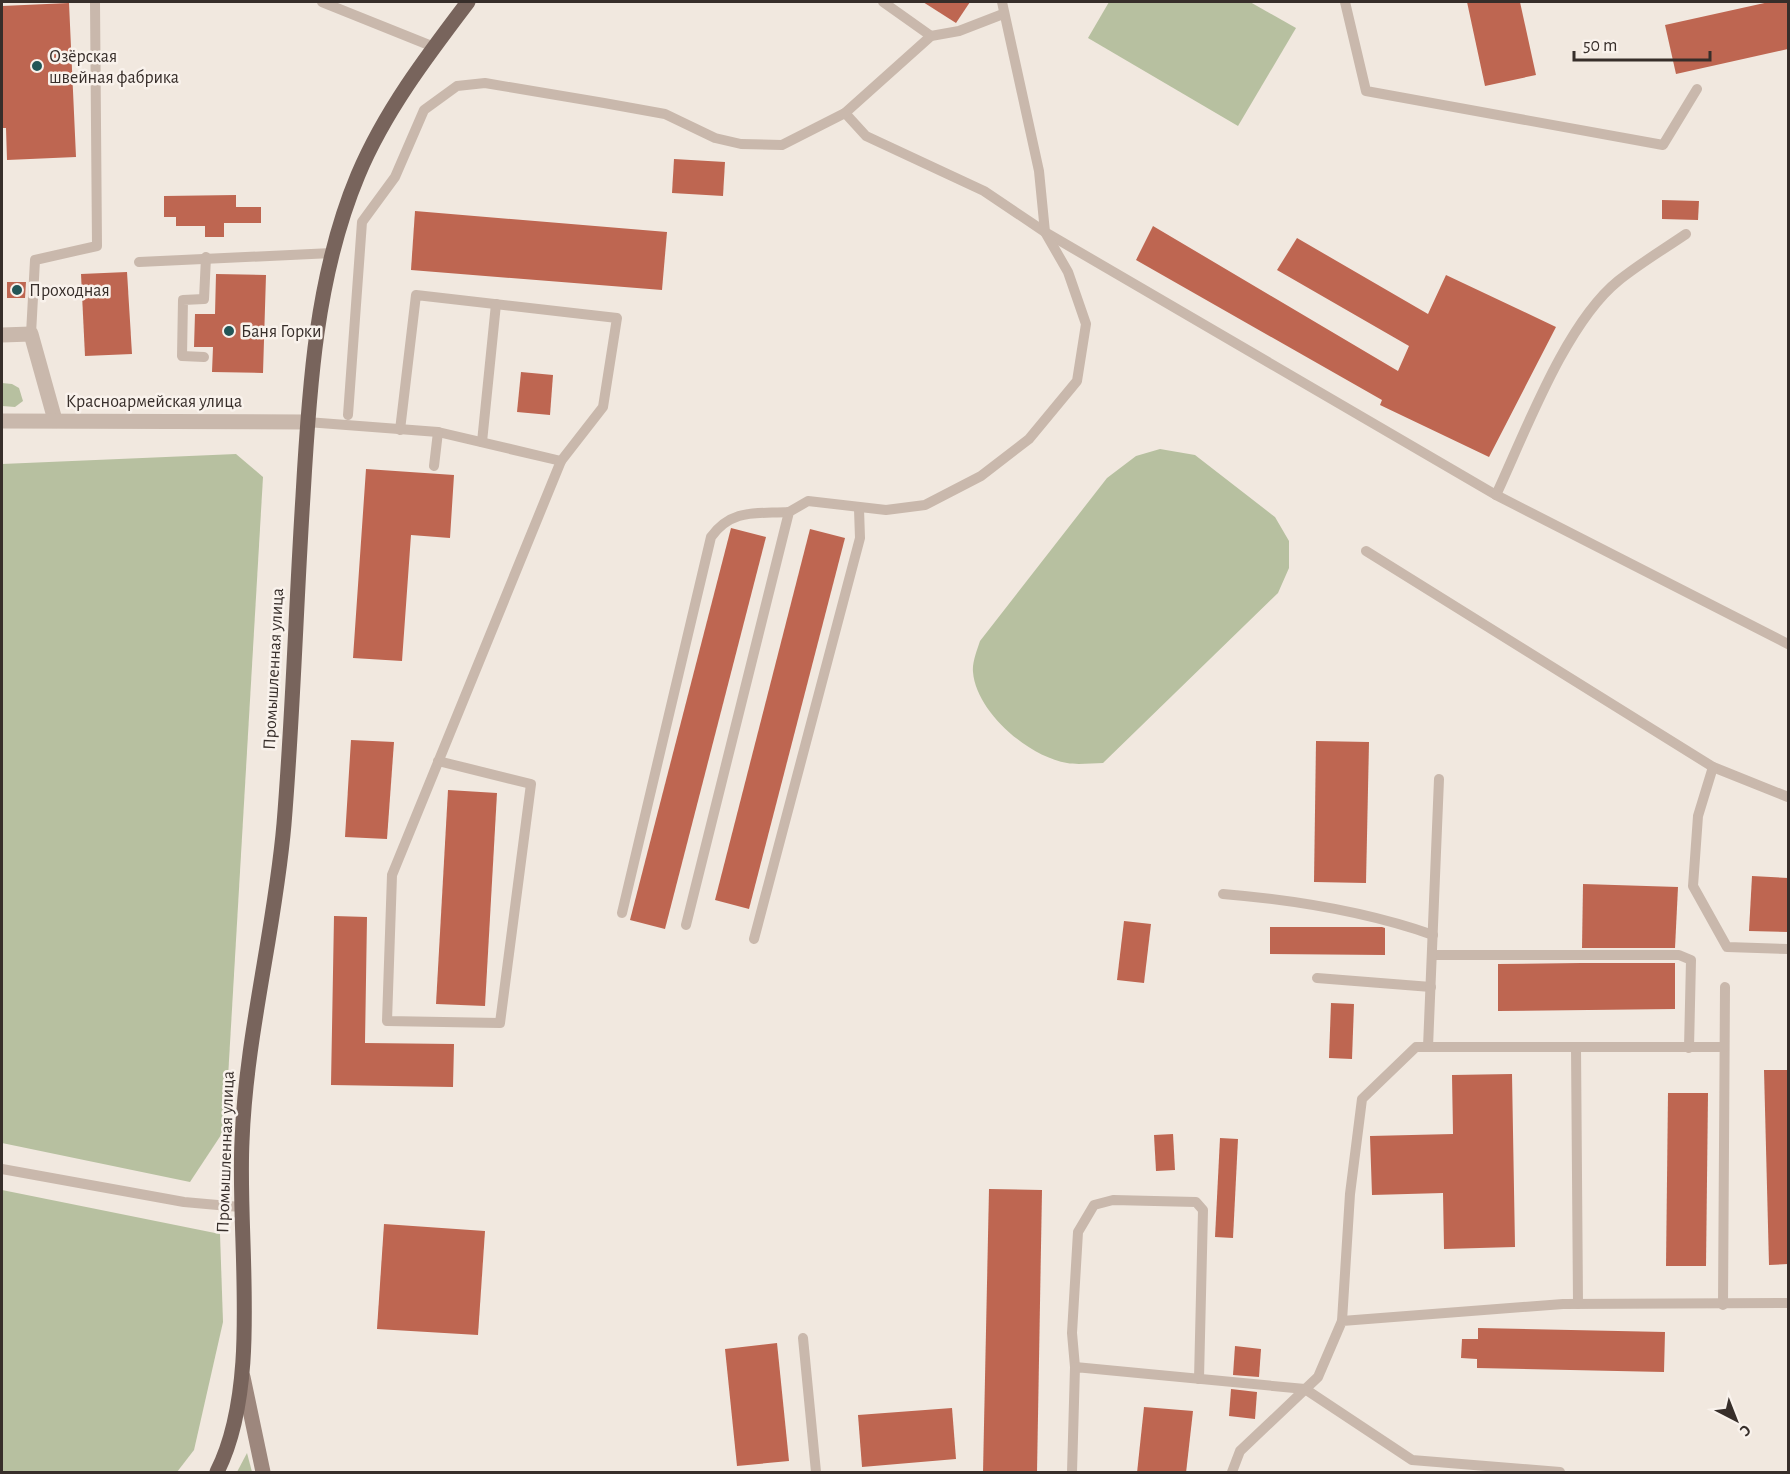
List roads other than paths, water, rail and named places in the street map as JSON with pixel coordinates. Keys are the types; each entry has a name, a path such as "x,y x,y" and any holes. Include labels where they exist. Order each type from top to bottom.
{"main road":[{"name":"Промышленная улица","path":"217,1473 234,1424 243,1374 240,1207 242,1139 248,1060 272,920 284,824 307,422 318,326 332,253 358,174 397,100 468,2"}],"street":[{"path":"2,335 31,334 55,420"},
{"name":"Красноармейская улица","path":"2,421 307,422"},
{"path":"243,1374 263,1473"}],"lane":[{"path":"31,334 35,260 97,246 95,2"},
{"path":"322,2 434,47"},
{"path":"883,2 931,36"},
{"path":"622,913 711,537 719,525 737,514 789,512 808,501 859,509 886,510 925,505 981,476 1029,439 1077,381 1086,324 1068,272 1045,232 1039,171 1002,2"},
{"path":"1345,2 1366,91 1663,145 1697,89"},
{"path":"348,415 362,222 395,177 424,110 457,86 485,82 665,114 715,138 741,144 782,145 845,113 931,36 959,31 1003,14"},
{"path":"845,113 866,136 984,191 1045,232 1496,495 1788,644"},
{"path":"1496,495 1563,352 1590,310 1617,282 1686,234"},
{"path":"139,262 206,257 332,253"},
{"path":"204,357 182,356 182,345 183,300 204,299 206,257"},
{"path":"400,429 416,295 617,318 603,407 561,461 438,761 392,875 387,1021 500,1023 531,784 438,761"},
{"path":"482,442 496,304"},
{"path":"307,422 438,432 561,461"},
{"path":"434,466 438,432"},
{"path":"754,939 860,538 859,509"},
{"path":"686,925 789,512"},
{"path":"1366,551 1713,767 1788,797"},
{"path":"1713,767 1698,816 1693,886 1727,947 1788,949"},
{"path":"1428,1047 1439,779"},
{"path":"1223,894 1285,899 1392,921 1433,935"},
{"path":"1432,955 1679,955 1691,960 1689,1047"},
{"path":"1317,978 1431,987"},
{"path":"1723,1305 1725,987"},
{"path":"1232,1473 1240,1451 1317,1377 1342,1321 1350,1194 1362,1099 1416,1047 1725,1047"},
{"path":"1576,1047 1578,1304"},
{"path":"2,1169 184,1202 240,1207"},
{"path":"1072,1473 1075,1366 1072,1333 1078,1232 1094,1205 1113,1200 1196,1202 1203,1210 1199,1378"},
{"path":"1342,1321 1578,1304 1723,1305 1788,1302"},
{"path":"803,1338 816,1473"},
{"path":"1075,1366 1305,1389 1412,1460 1560,1473"}],"place":[{"name":"Озёрская швейная фабрика","path":"37,66"},
{"name":"Проходная","path":"17,290"},
{"name":"Баня Горки","path":"229,331"}]}
